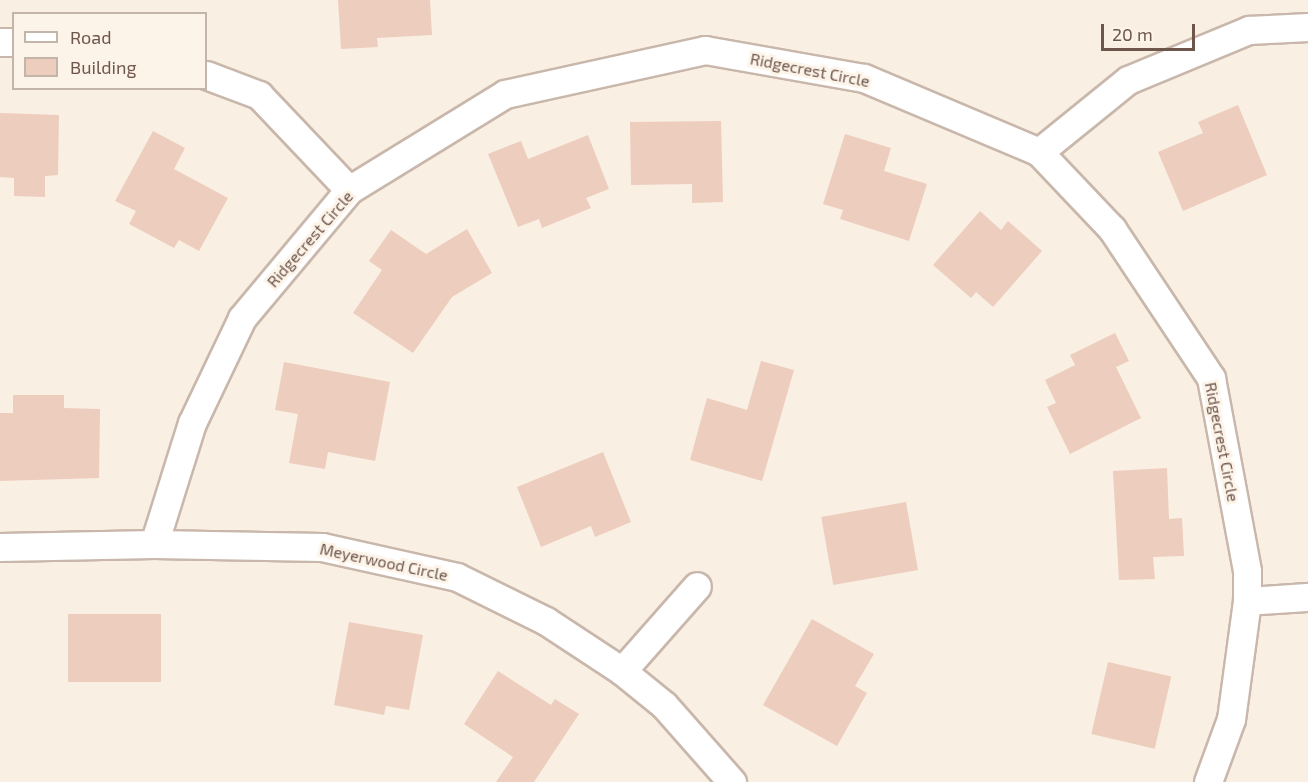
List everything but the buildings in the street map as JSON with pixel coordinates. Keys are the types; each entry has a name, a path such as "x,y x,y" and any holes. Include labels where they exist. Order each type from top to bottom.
{"street":[{"path":"1039,152 1128,80 1249,30 1308,27"},
{"name":"Ridgecrest Circle","path":"154,544 192,423 242,318 349,190 505,94 705,50 864,78 1039,152 1112,229 1211,378 1247,571 1247,601 1231,719 1208,782"},
{"path":"207,75 259,95 349,190"},
{"name":"Meyerwood Circle","path":"0,547 154,544 322,547 457,577 546,621 622,671 664,705 732,782"},
{"path":"622,671 697,586"},
{"path":"1247,601 1308,597"}]}
